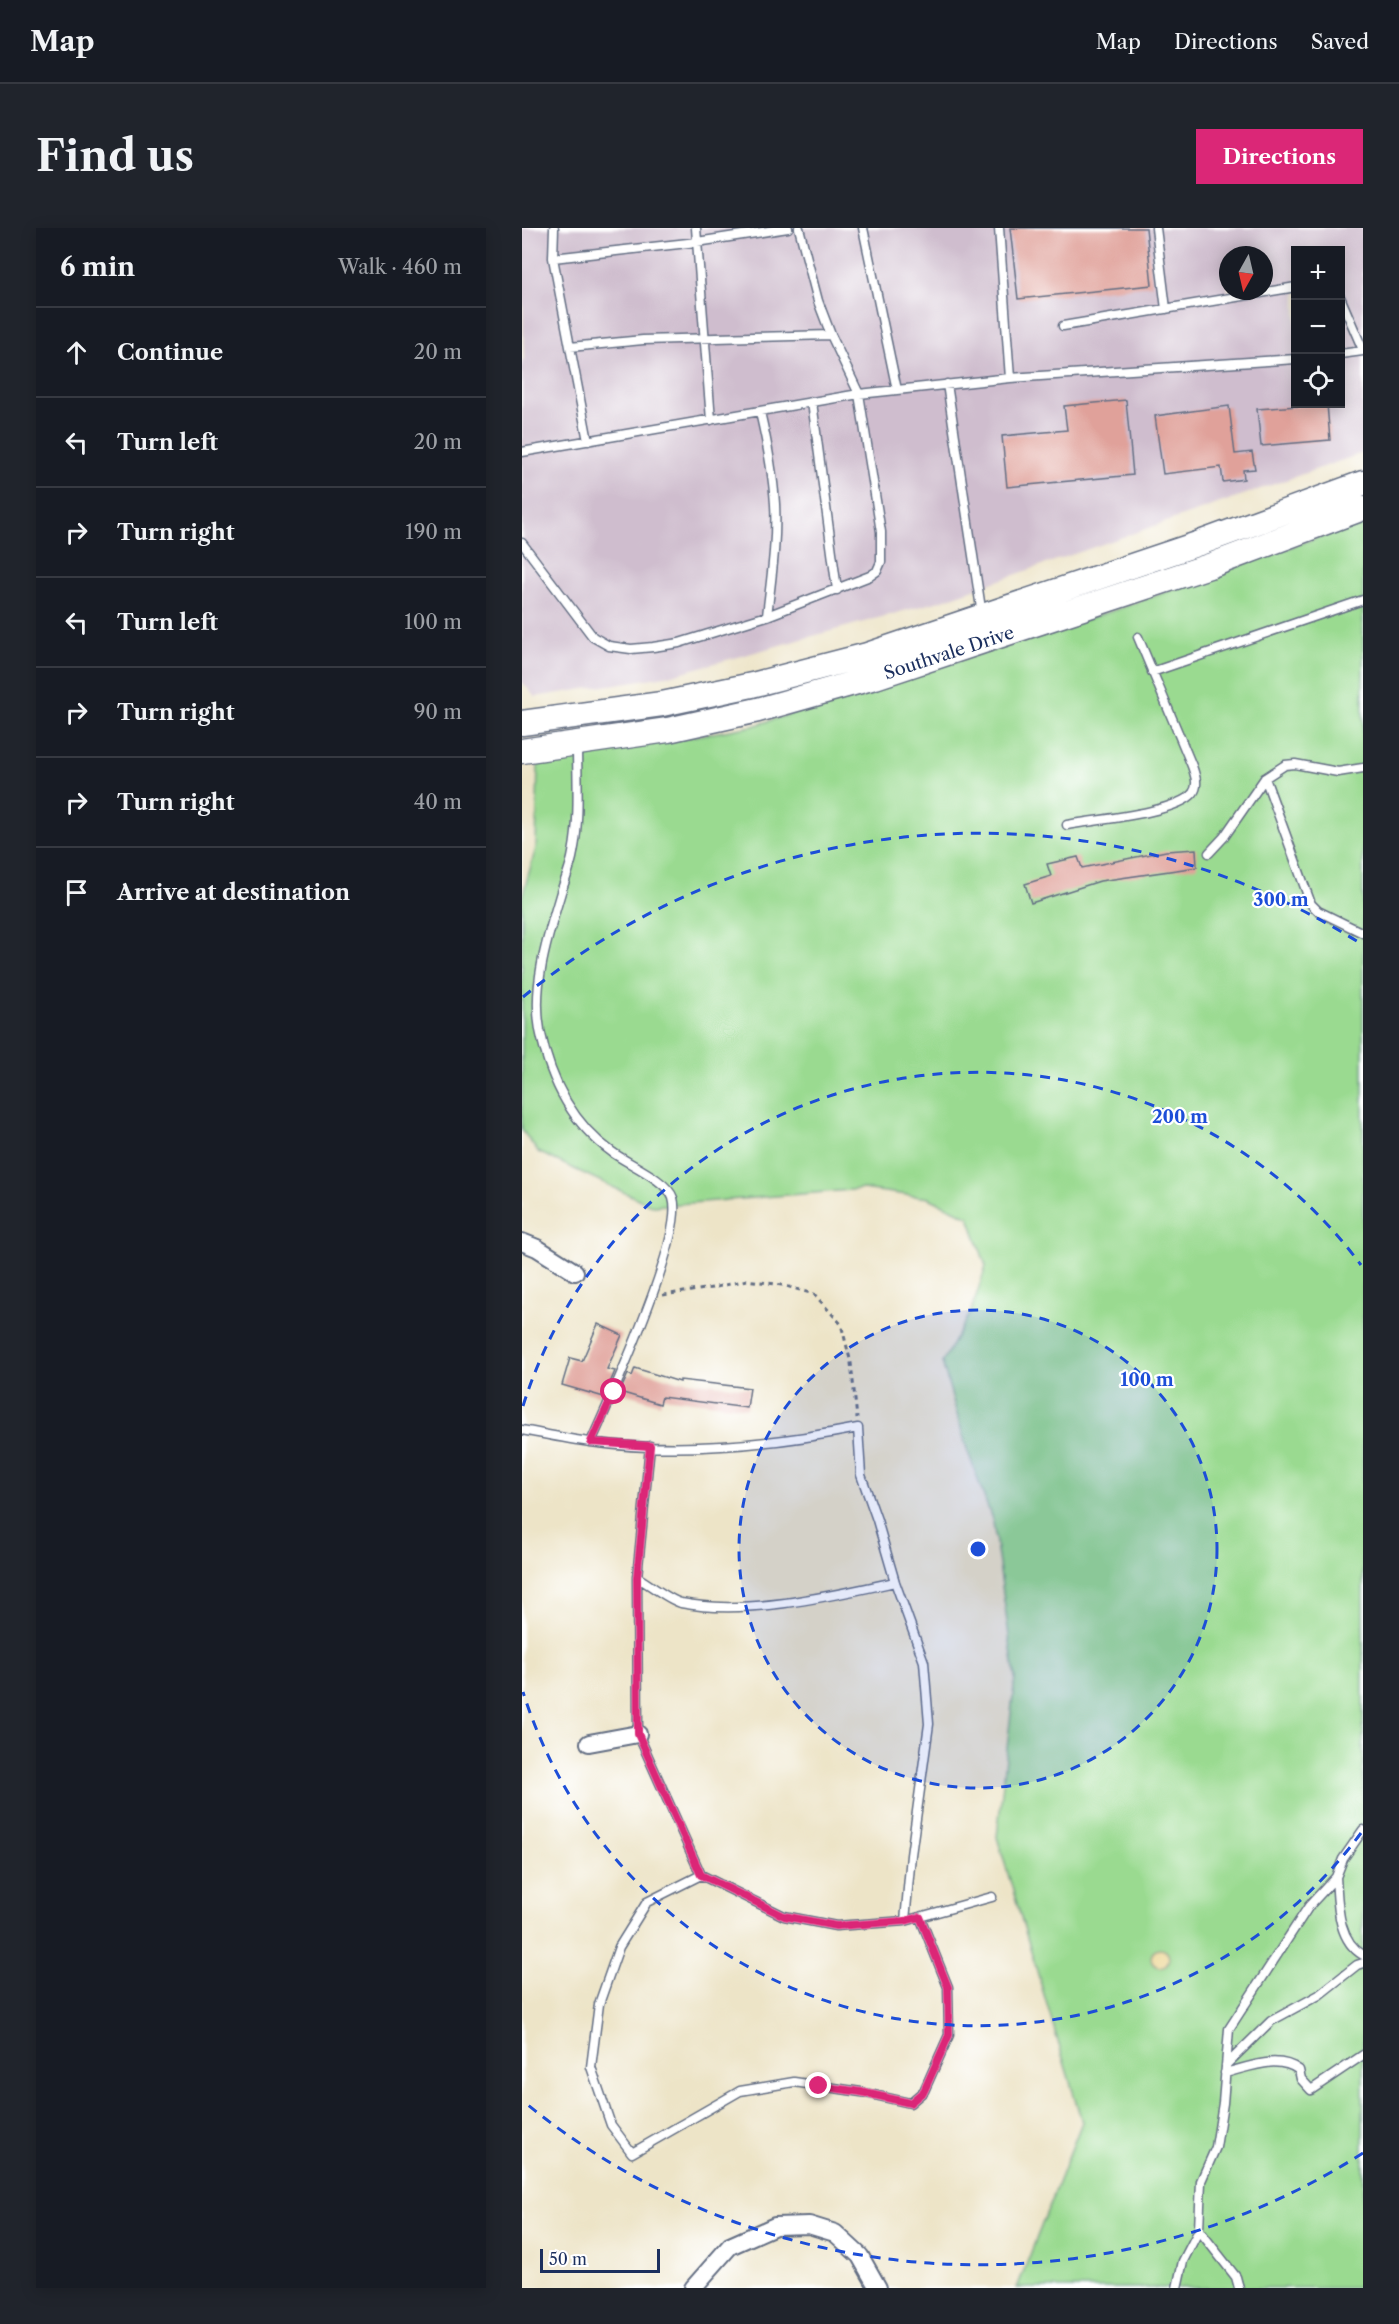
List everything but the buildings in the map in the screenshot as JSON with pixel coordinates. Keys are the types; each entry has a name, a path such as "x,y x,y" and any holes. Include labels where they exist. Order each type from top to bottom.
{"street":[{"name":"Southvale Drive","path":"522,751 668,730 758,710 875,677 986,629 1363,483"},
{"name":"Southvale Drive","path":"522,723 662,704 986,629 1209,567 1363,508"},
{"path":"522,1242 537,1248 575,1272"},
{"path":"589,1743 638,1734"},
{"path":"696,2286 730,2246 775,2226 809,2225 835,2233 860,2256 878,2288"}],"lane":[{"path":"554,228 553,258 588,441"},
{"path":"696,228 711,420"},
{"path":"553,258 697,242 789,228"},
{"path":"522,543 593,637 609,646 631,649 679,643 767,616 837,590 877,571 882,550 859,394 831,335 818,301 799,228"},
{"path":"863,228 897,390"},
{"path":"999,228 1010,378"},
{"path":"1156,228 1166,309"},
{"path":"1063,326 1291,288"},
{"path":"1342,300 1363,350 1345,353"},
{"path":"570,347 643,340 831,335"},
{"path":"522,452 859,394 1010,378 1291,359"},
{"path":"947,384 986,629"},
{"path":"812,402 837,590"},
{"path":"760,412 769,453 775,505 774,557 767,616"},
{"path":"1152,672 1363,600"},
{"path":"1067,825 1159,809 1181,803 1195,791 1197,781 1192,766 1138,637"},
{"path":"577,744 577,824 573,854 549,931 538,988 540,1029 552,1076 574,1115 610,1151 667,1188 673,1198 675,1217 652,1295 614,1392 591,1442"},
{"path":"1209,853 1224,837 1265,778 1285,765 1338,772 1363,768"},
{"path":"1265,778 1311,904 1318,911 1363,933"},
{"path":"522,1430 591,1442 650,1446 748,1444 803,1439 858,1428 861,1475 895,1582 924,1662 929,1724 910,1855 905,1921"},
{"path":"650,1446 637,1577 638,1734 701,1875 784,1916 836,1926 905,1921 992,1897"},
{"path":"637,1577 678,1602 720,1606 767,1604 833,1595 895,1582"},
{"path":"1177,2288 1183,2261 1199,2230 1201,2181 1216,2147 1229,2029 1309,1906 1336,1876 1343,1859 1363,1830"},
{"path":"701,1875 647,1902 619,1947 600,2004 591,2067 611,2125 632,2152 740,2091 794,2082 861,2092 910,2103 924,2091 949,2035 948,1987 920,1917"},
{"path":"1336,1876 1339,1910 1348,1942 1363,1956"},
{"path":"1226,2069 1271,2021 1320,1995 1357,1965 1363,1963"},
{"path":"1226,2069 1276,2061 1291,2064 1299,2070 1301,2079 1311,2090 1363,2055"},
{"path":"1199,2230 1236,2277 1239,2288"}],"path":[{"path":"652,1295 712,1288 747,1280 782,1285 814,1294 841,1324 851,1363 858,1428"}],"shaded area":[{"path":"522,228 1363,228 1363,453 940,601 672,675 535,697 522,682 522,361 524,360"}],"green space":[{"path":"1363,521 1363,2288 1017,2288 1082,2122 997,1837 1015,1678 993,1522 967,1449 942,1362 971,1312 986,1266 969,1217 929,1198 863,1189 653,1206 538,1152 522,1130 522,897 536,848 538,763 753,726 1115,610"}],"sand":[{"path":"1160,1949 1166,1952 1169,1958 1166,1964 1160,1967 1154,1964 1151,1958 1154,1952"}],"route":[{"path":"614,1392 591,1442 650,1446 637,1577 638,1734 701,1875 784,1916 836,1926 905,1921 920,1917 948,1987 949,2035 924,2091 910,2103 861,2092 819,2086"}]}
